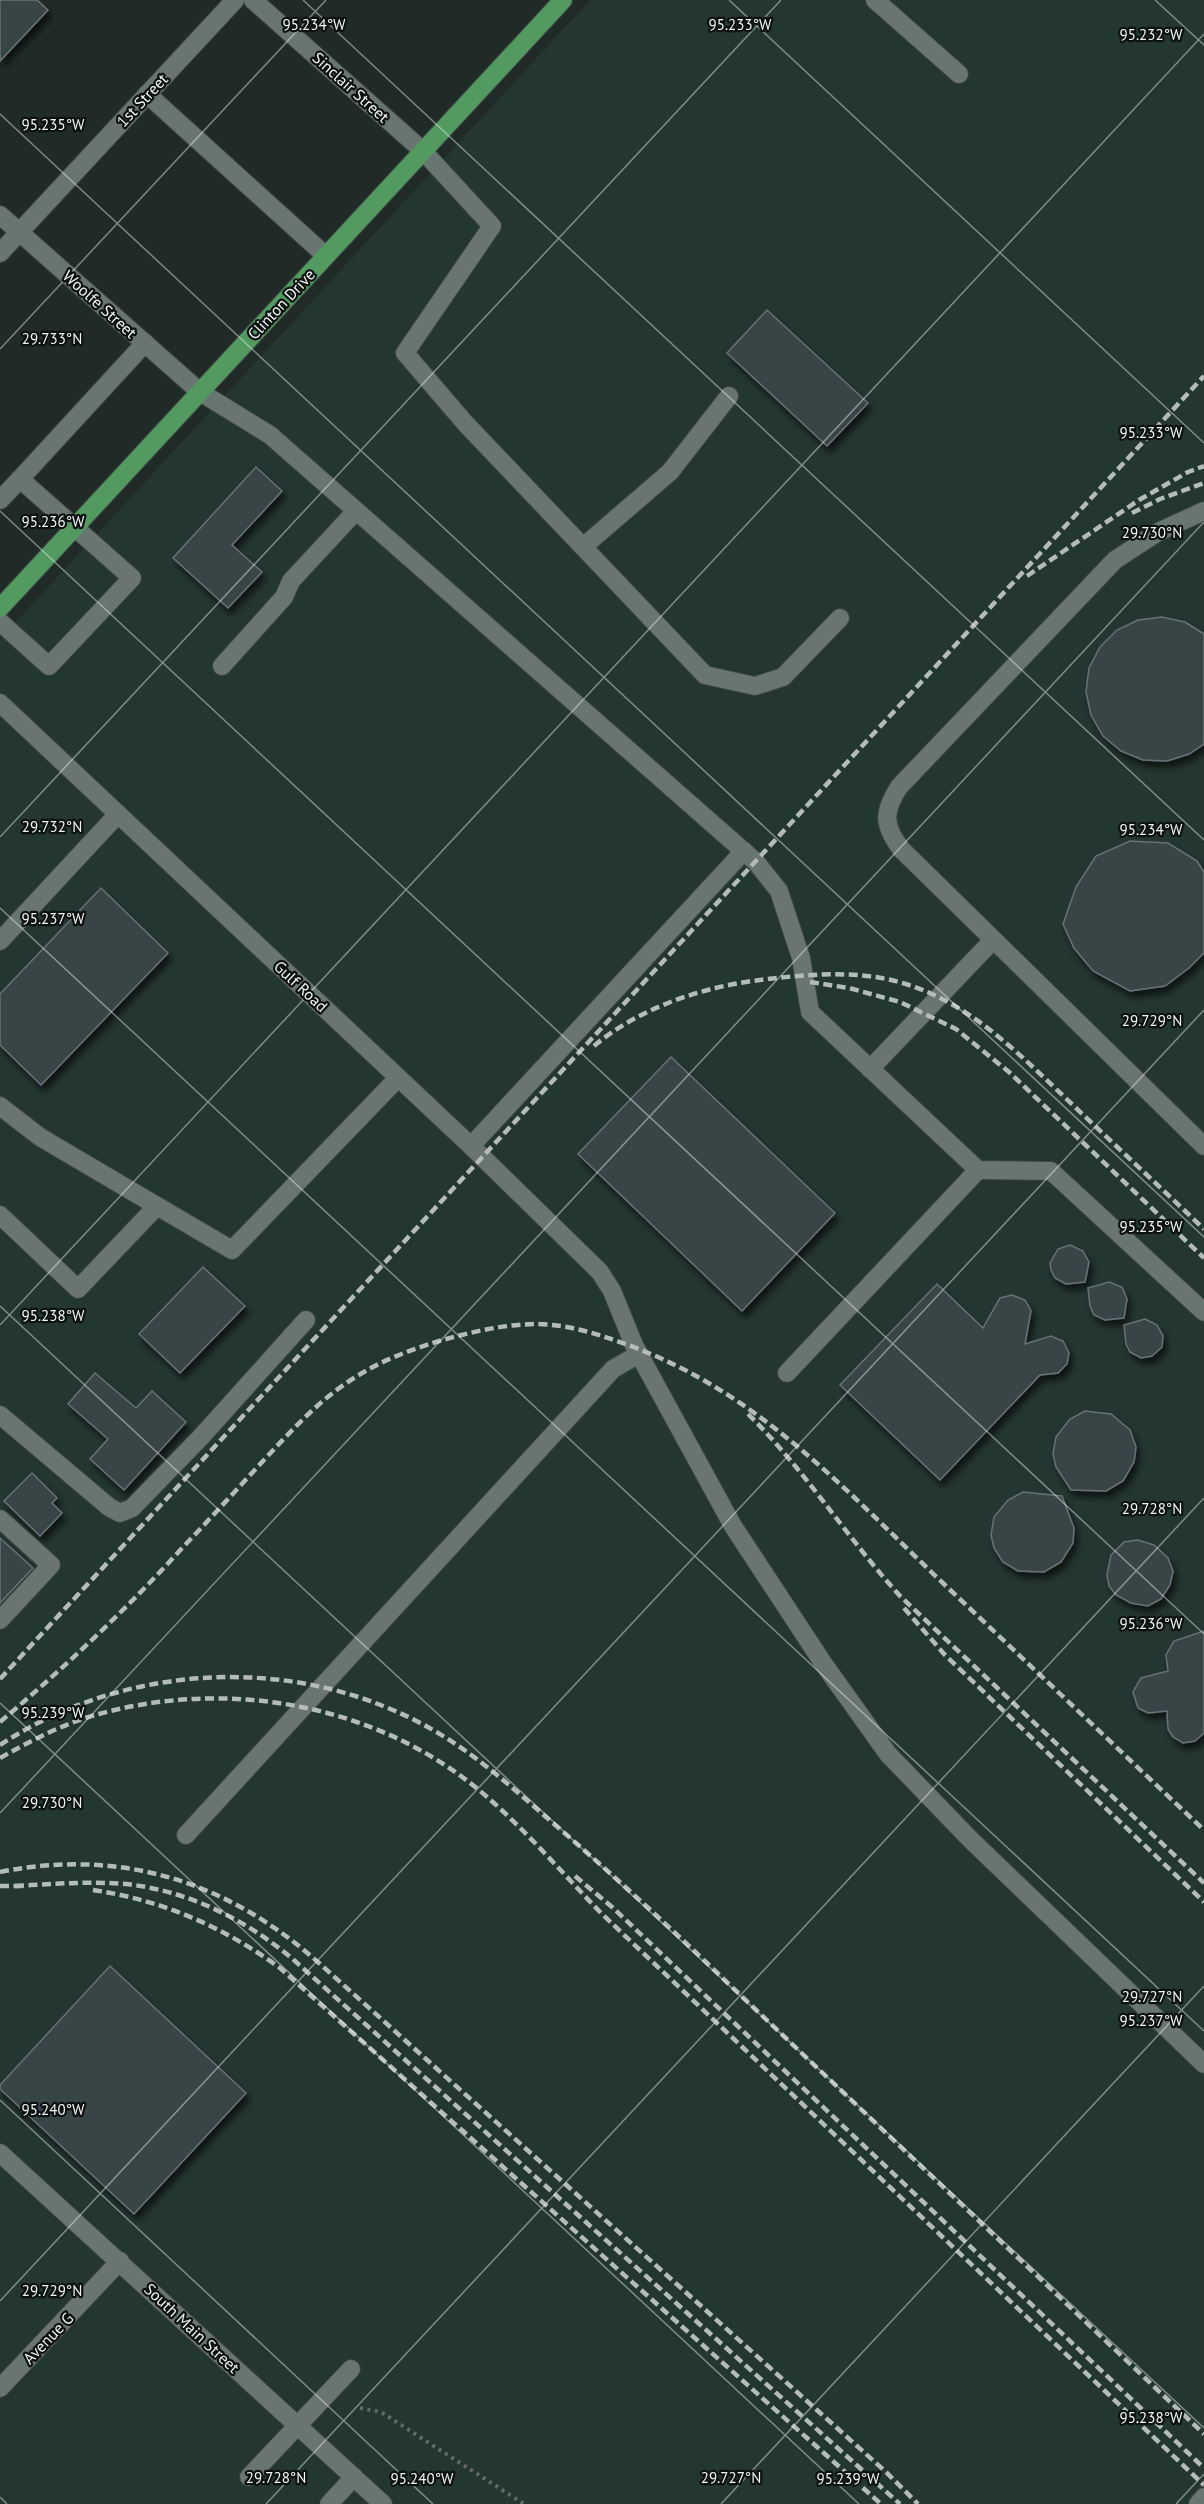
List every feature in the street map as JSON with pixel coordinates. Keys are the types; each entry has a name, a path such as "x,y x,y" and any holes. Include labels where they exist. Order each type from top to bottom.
{"main road":[{"name":"Clinton Drive","path":"0,608 563,0"}],"street":[{"name":"1st Street","path":"0,253 235,0"},
{"name":"Sinclair Street","path":"253,0 423,151 492,226 405,353 465,423 584,546"},
{"path":"875,0 959,74"},
{"path":"147,94 326,256"},
{"name":"Woolfe Street","path":"0,215 200,392 270,435 768,874 779,891 801,958 810,1012 978,1170"},
{"path":"0,500 145,343"},
{"path":"729,396 670,472 584,546 705,675 755,686 783,677 840,618"},
{"path":"0,622 49,666 132,578 20,479"},
{"path":"1204,510 1158,532 1115,560 899,788 889,804 887,821 892,837 901,849 1204,1146"},
{"path":"222,666 284,597 291,581 356,511"},
{"name":"Gulf Road","path":"0,703 471,1146 600,1272 612,1291 639,1354 733,1526 823,1663 888,1754 970,1839 1204,2064"},
{"path":"0,942 118,814"},
{"path":"471,1146 744,851"},
{"path":"870,1069 993,940"},
{"path":"0,1106 40,1137 232,1251 398,1078"},
{"path":"787,1372 978,1170 1052,1171 1204,1312"},
{"path":"0,1215 78,1289 157,1206"},
{"path":"0,1415 120,1513 132,1508 200,1438 306,1320"},
{"path":"186,1835 613,1369 639,1354"},
{"path":"0,1520 51,1565 0,1620"},
{"name":"South Main Street","path":"0,2153 383,2504"},
{"name":"Avenue G","path":"0,2388 120,2261"},
{"path":"249,2477 351,2369"},
{"path":"329,2504 354,2476"},
{"path":"1197,2504 1204,2497"}],"path":[{"path":"360,2408 381,2412 524,2504"}],"shaded area":[{"path":"590,0 1204,0 1204,2504 0,2504 0,639"}],"building":[{"path":"0,0 37,0 48,10 0,61"},
{"path":"767,310 868,403 827,446 727,353"},
{"path":"256,467 282,491 232,545 262,572 228,608 173,558"},
{"path":"1162,617 1185,622 1204,634 1204,744 1189,754 1167,761 1143,760 1121,751 1103,736 1091,715 1086,692 1089,668 1100,647 1117,630 1138,620"},
{"path":"1130,841 1168,843 1197,861 1204,872 1204,953 1165,986 1130,991 1093,971 1074,948 1063,924 1076,887 1096,856"},
{"path":"101,888 168,953 41,1085 0,1045 0,994"},
{"path":"671,1057 835,1213 742,1311 578,1154"},
{"path":"1070,1245 1083,1251 1089,1262 1085,1282 1066,1284 1055,1278 1051,1270 1050,1263 1058,1249"},
{"path":"203,1267 245,1306 180,1373 139,1334"},
{"path":"1109,1282 1122,1287 1127,1299 1124,1318 1105,1320 1094,1315 1090,1306 1088,1288"},
{"path":"937,1284 983,1328 1000,1298 1012,1295 1025,1300 1031,1311 1025,1344 1051,1336 1063,1341 1069,1353 1067,1364 1058,1373 1040,1375 940,1480 840,1385"},
{"path":"1145,1319 1157,1325 1163,1336 1162,1347 1152,1356 1141,1358 1130,1352 1126,1344 1124,1325"},
{"path":"95,1373 136,1408 152,1391 186,1422 124,1490 90,1459 108,1439 68,1404"},
{"path":"1085,1411 1111,1414 1130,1430 1136,1447 1134,1462 1123,1481 1106,1491 1071,1490 1056,1467 1053,1454 1056,1437 1070,1419"},
{"path":"32,1473 57,1498 52,1503 62,1513 40,1536 4,1501"},
{"path":"1023,1492 1062,1496 1074,1528 1073,1543 1061,1562 1044,1572 1018,1571 1003,1562 994,1548 991,1535 994,1517 1008,1500"},
{"path":"0,1538 33,1568 0,1603"},
{"path":"1138,1540 1154,1545 1168,1558 1173,1571 1170,1585 1161,1599 1148,1606 1131,1603 1116,1595 1109,1586 1107,1575 1111,1555 1124,1542"},
{"path":"1204,1631 1204,1733 1195,1741 1183,1743 1173,1737 1168,1729 1167,1711 1148,1713 1138,1708 1133,1692 1141,1678 1168,1671 1166,1655 1174,1641"},
{"path":"110,1966 246,2093 134,2214 0,2089 0,2085"}],"railway":[{"path":"0,1679 1204,376"},
{"path":"1027,576 1139,500 1188,472 1204,466"},
{"path":"1132,513 1160,499 1204,483"},
{"path":"594,1046 651,1010 694,994 738,983 835,974 872,977 909,985 956,1007 998,1037 1204,1229"},
{"path":"810,982 849,988 900,1002 956,1029 1009,1072 1204,1258"},
{"path":"0,1722 117,1615 295,1427 341,1387 385,1361 439,1341 501,1327 526,1324 550,1325 573,1328 606,1337 675,1365 760,1417 836,1481 1204,1830"},
{"path":"748,1414 788,1458 901,1597 1204,1883"},
{"path":"904,1608 945,1655 1204,1902"},
{"path":"0,1745 43,1720 89,1701 137,1687 187,1679 237,1677 286,1681 335,1690 383,1706 434,1730 498,1776 627,1888 1204,2434"},
{"path":"0,1758 49,1733 99,1714 147,1704 197,1699 246,1700 295,1706 343,1718 389,1735 433,1758 474,1786 508,1816 602,1914 1204,2485"},
{"path":"0,1872 45,1866 88,1865 130,1869 170,1878 210,1892 247,1911 284,1935 319,1963 886,2472 918,2504"},
{"path":"575,1876 612,1907 1204,2468"},
{"path":"15,1886 70,1883 126,1884 172,1893 237,1920 277,1946 900,2504"},
{"path":"0,1886 24,1886"},
{"path":"93,1890 143,1901 191,1917 237,1940 280,1968 881,2504"}]}
